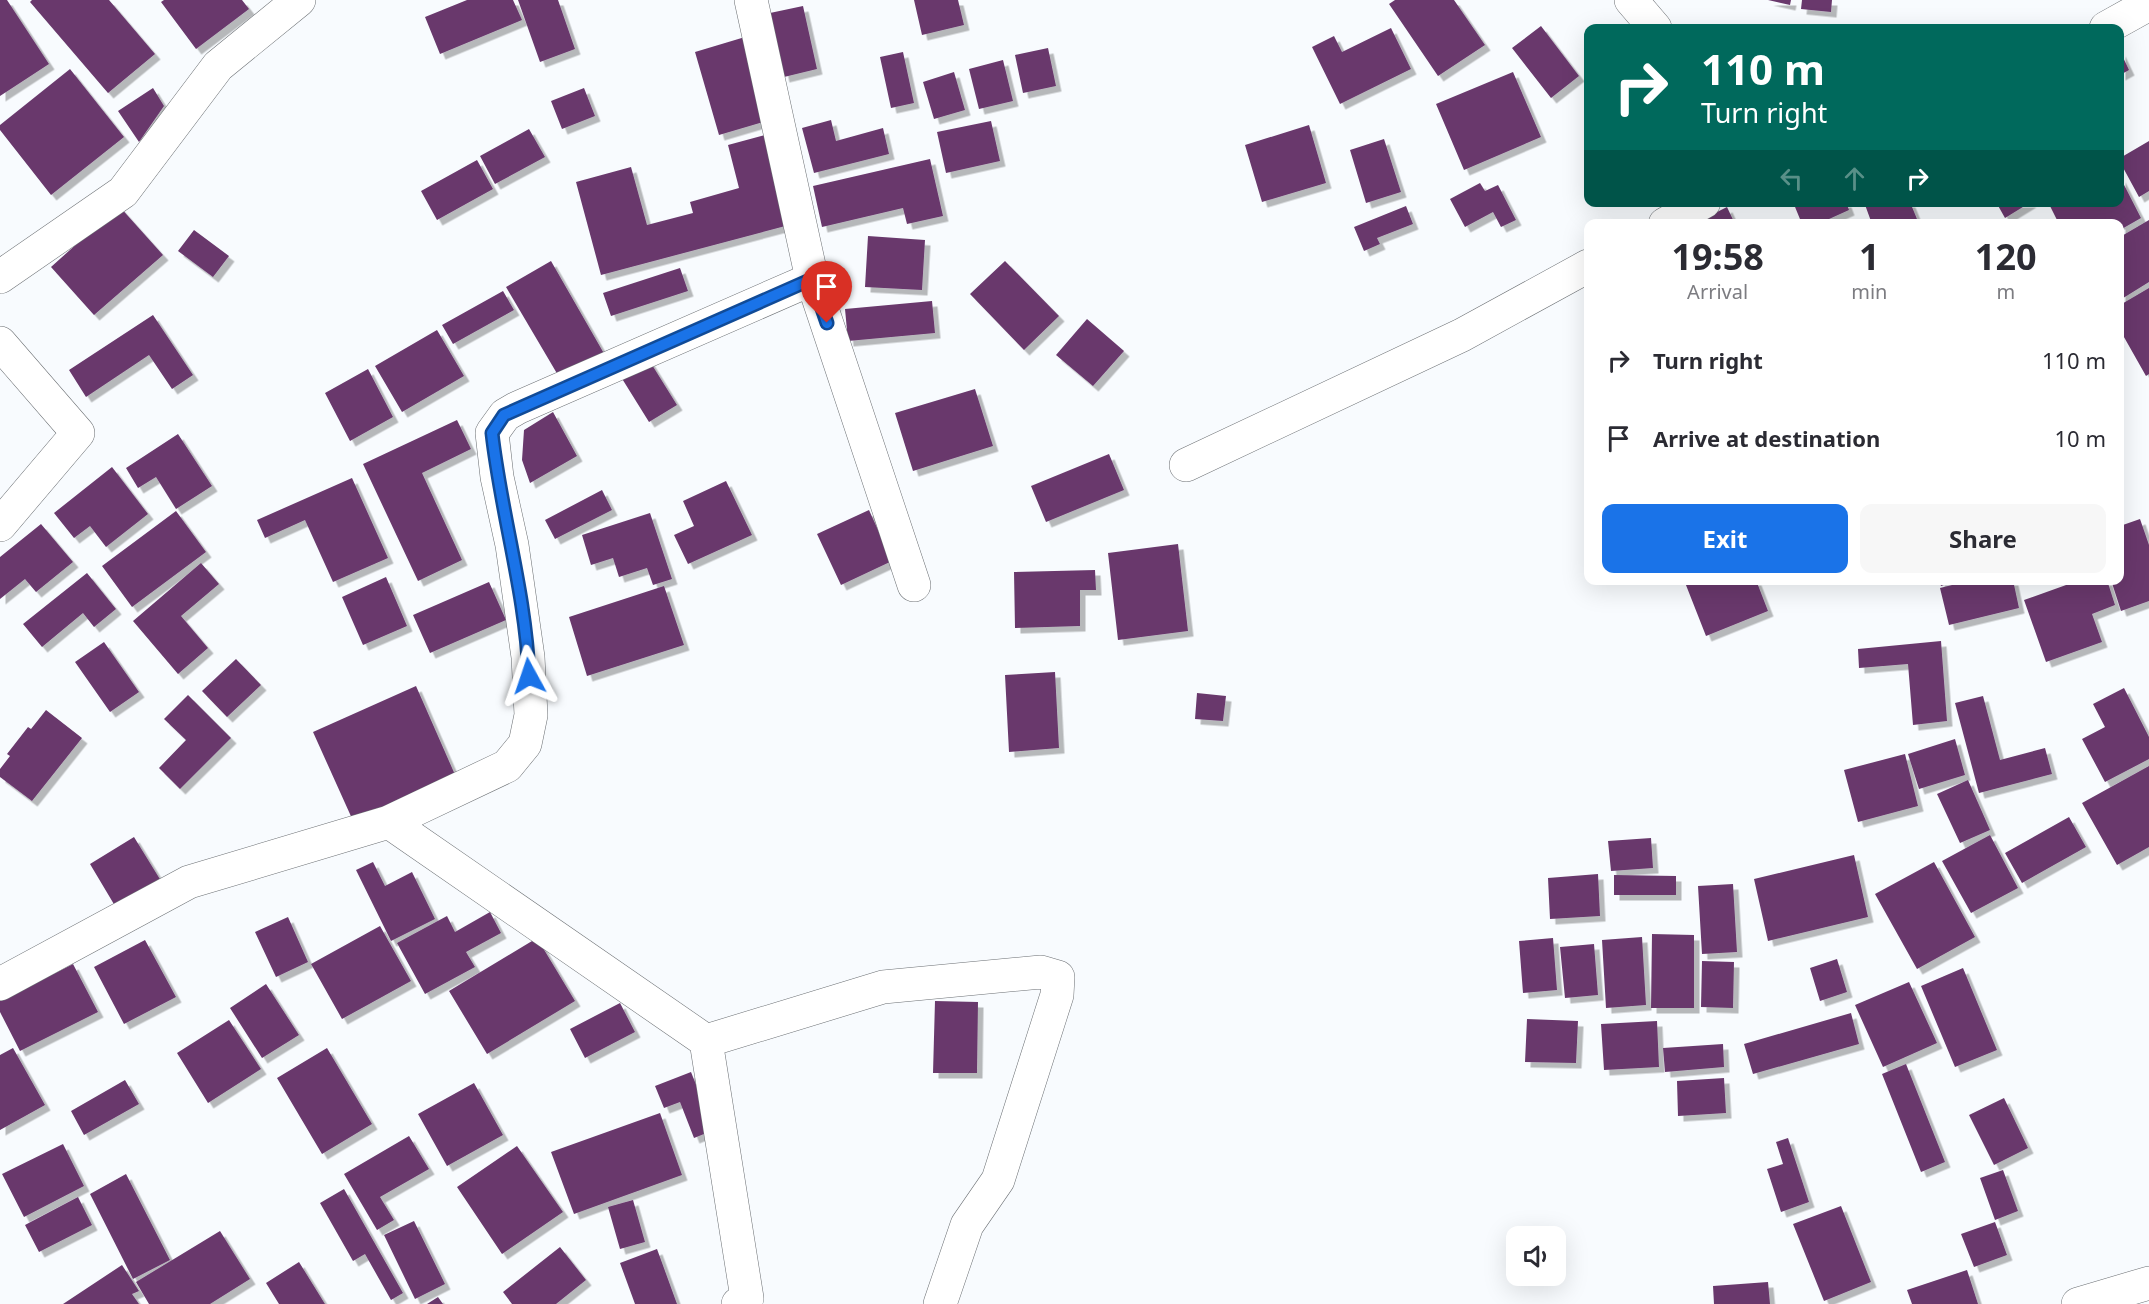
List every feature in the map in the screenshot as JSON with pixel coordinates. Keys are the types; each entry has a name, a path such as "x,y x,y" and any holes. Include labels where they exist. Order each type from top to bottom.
{"street":[{"path":"0,277 123,192 218,66 299,0"},
{"path":"751,0 812,279 914,585"},
{"path":"1631,0 1652,24"},
{"path":"2113,24 2149,4"},
{"path":"1674,219 1695,207"},
{"path":"1186,465 1462,335 1584,268"},
{"path":"0,984 189,882 389,822 507,766 525,744 531,715 528,657 512,545 497,477 492,433 504,415 812,279"},
{"path":"0,343 78,433 0,525"},
{"path":"389,822 706,1041 744,1302"},
{"path":"706,1041 883,987 1041,972 1058,977 1057,995 999,1180 967,1225 940,1304"},
{"path":"2078,1304 2149,1283"}],"building":[{"path":"0,0 7,0 49,64 0,96"},
{"path":"32,0 109,0 155,54 108,93 30,2"},
{"path":"164,0 242,0 249,9 196,49 161,2"},
{"path":"467,0 513,0 522,20 440,54 425,17"},
{"path":"518,0 558,0 575,49 540,62"},
{"path":"914,0 958,0 964,25 922,35"},
{"path":"1395,0 1454,0 1485,45 1438,76 1389,4"},
{"path":"1768,0 1791,0 1790,5"},
{"path":"1802,0 1832,0 1831,12 1801,9"},
{"path":"803,6 817,69 784,77 770,13"},
{"path":"1541,26 1579,76 1551,98 1512,48"},
{"path":"1391,28 1411,69 1340,104 1312,47 1334,36 1342,52"},
{"path":"745,37 770,120 719,135 695,52"},
{"path":"1048,48 1056,86 1023,93 1015,55"},
{"path":"903,52 914,103 891,108 880,57"},
{"path":"2124,59 2129,70 2124,73"},
{"path":"1003,60 1013,101 979,109 969,69"},
{"path":"70,69 124,137 51,195 0,130 0,125"},
{"path":"954,72 965,110 934,119 923,82"},
{"path":"1513,72 1541,137 1464,170 1436,104"},
{"path":"153,88 164,106 139,142 118,111"},
{"path":"584,88 595,116 562,129 551,101"},
{"path":"831,120 836,141 883,128 889,154 814,173 802,128"},
{"path":"991,121 1000,161 946,173 937,132"},
{"path":"1309,125 1326,183 1262,202 1245,145"},
{"path":"529,129 545,157 495,184 480,156"},
{"path":"769,134 793,224 601,275 576,182 631,167 647,225 693,213 690,202 739,188 728,145"},
{"path":"1384,139 1401,192 1366,203 1350,150"},
{"path":"2149,141 2149,191 2139,197 2124,169 2124,156"},
{"path":"930,159 943,216 907,224 903,208 822,227 813,186"},
{"path":"477,160 493,189 437,220 421,191"},
{"path":"1480,183 1485,191 1498,185 1516,220 1501,227 1493,212 1465,227 1450,199"},
{"path":"2124,185 2141,218 2124,228 2124,219 2056,219 2050,207 2124,207"},
{"path":"119,206 163,255 94,315 51,267"},
{"path":"1406,206 1413,224 1377,238 1380,244 1364,251 1354,227"},
{"path":"1727,207 1733,219 1703,219"},
{"path":"1795,207 1848,207 1849,210 1829,219 1800,219"},
{"path":"1866,207 1912,207 1917,219 1870,219"},
{"path":"1999,207 2023,207 2005,218"},
{"path":"2149,220 2149,282 2124,298 2124,235"},
{"path":"194,230 229,256 213,277 178,251"},
{"path":"868,236 925,240 922,290 865,287"},
{"path":"551,261 606,357 562,382 506,287"},
{"path":"1005,261 1059,316 1024,350 970,294"},
{"path":"680,268 688,291 611,316 603,293"},
{"path":"2149,288 2149,374 2146,376 2124,337 2124,303"},
{"path":"503,291 514,310 453,344 442,325"},
{"path":"932,301 935,333 848,341 845,309"},
{"path":"153,315 193,375 172,389 149,355 86,397 69,370"},
{"path":"1087,319 1124,351 1093,386 1056,355"},
{"path":"437,330 464,376 402,412 375,366"},
{"path":"649,360 677,405 649,422 621,377"},
{"path":"368,369 393,417 350,441 325,393"},
{"path":"975,389 993,446 913,471 895,413"},
{"path":"553,412 577,456 530,483 522,460 524,430"},
{"path":"457,420 471,449 422,473 462,560 418,581 363,464"},
{"path":"178,434 212,486 176,509 156,477 138,488 126,468"},
{"path":"1109,454 1124,490 1046,522 1031,486"},
{"path":"112,467 148,514 106,547 90,526 74,538 54,513"},
{"path":"352,478 388,558 333,582 305,520 265,538 257,520"},
{"path":"726,481 752,535 688,564 674,535 694,526 683,501"},
{"path":"602,490 612,510 555,539 545,520"},
{"path":"869,510 892,561 841,585 817,534"},
{"path":"176,511 206,552 132,607 102,566"},
{"path":"650,513 672,579 653,585 647,568 619,577 613,558 591,565 582,535"},
{"path":"2140,519 2149,545 2149,601 2121,611 2113,585 2124,585 2124,525"},
{"path":"41,524 73,562 36,592 25,579 0,599 0,557"},
{"path":"1178,544 1188,631 1118,640 1108,553"},
{"path":"201,563 219,584 181,616 208,648 178,674 133,621"},
{"path":"1095,570 1096,590 1080,590 1080,626 1015,628 1014,572"},
{"path":"87,573 116,609 94,627 83,613 42,647 23,624"},
{"path":"386,577 407,626 363,645 342,597"},
{"path":"489,582 506,620 430,653 413,615"},
{"path":"1686,585 1758,585 1768,611 1706,636"},
{"path":"1952,585 2014,585 2019,608 1949,625 1940,588"},
{"path":"2066,585 2109,585 2115,605 2092,614 2102,642 2046,662 2024,600"},
{"path":"664,586 684,645 587,676 569,617"},
{"path":"1941,641 1947,721 1913,725 1908,664 1859,668 1858,649"},
{"path":"104,642 139,692 110,712 75,662"},
{"path":"236,659 261,685 227,717 202,691"},
{"path":"1055,672 1059,748 1009,752 1005,675"},
{"path":"416,686 456,777 354,823 313,732"},
{"path":"2124,688 2149,737 2149,759 2105,782 2082,739 2105,727 2093,704"},
{"path":"1197,693 1226,696 1223,721 1195,719"},
{"path":"188,695 231,738 180,789 159,768 186,740 164,719"},
{"path":"1983,696 2000,760 2045,748 2052,774 1979,793 1955,703"},
{"path":"46,710 82,738 32,801 0,777 0,769 10,756 7,754 28,727 31,729"},
{"path":"1955,739 1965,775 1919,789 1908,754"},
{"path":"1905,754 1918,806 1858,822 1844,770"},
{"path":"2149,766 2149,847 2117,865 2082,803"},
{"path":"1968,780 1990,830 1960,843 1937,794"},
{"path":"2069,817 2086,847 2022,883 2005,853"},
{"path":"1990,835 2018,888 1971,913 1942,861"},
{"path":"134,837 166,889 121,916 90,864"},
{"path":"1651,838 1653,868 1611,871 1608,841"},
{"path":"1854,855 1868,917 1768,941 1754,879"},
{"path":"373,862 385,886 412,872 435,919 391,941 356,870"},
{"path":"1934,862 1975,937 1917,969 1875,894"},
{"path":"1598,874 1600,916 1550,919 1548,878"},
{"path":"1614,875 1676,876 1676,895 1614,895"},
{"path":"1733,884 1737,952 1702,954 1698,886"},
{"path":"490,912 501,933 466,952 475,967 425,994 397,943 447,916 455,932"},
{"path":"288,917 308,962 276,977 255,932"},
{"path":"380,926 411,981 342,1019 311,964"},
{"path":"1652,934 1694,935 1694,1008 1651,1008"},
{"path":"1642,937 1646,1005 1606,1008 1602,940"},
{"path":"537,938 575,1001 487,1054 449,991"},
{"path":"1553,938 1557,990 1523,993 1519,941"},
{"path":"145,940 176,997 124,1024 94,967"},
{"path":"1594,944 1598,995 1565,998 1560,947"},
{"path":"1837,959 1847,992 1820,1001 1810,968"},
{"path":"1702,961 1734,962 1733,1008 1701,1007"},
{"path":"73,964 98,1012 20,1051 0,1012 0,1001"},
{"path":"1963,968 1997,1050 1955,1067 1921,986"},
{"path":"1909,982 1937,1043 1883,1067 1855,1005"},
{"path":"266,984 299,1035 262,1058 230,1008"},
{"path":"935,1001 978,1002 977,1073 933,1073"},
{"path":"620,1003 635,1032 585,1058 570,1029"},
{"path":"1851,1013 1859,1044 1753,1074 1744,1044"},
{"path":"1527,1019 1578,1021 1576,1063 1525,1062"},
{"path":"229,1020 261,1069 208,1103 177,1053"},
{"path":"1657,1021 1659,1067 1604,1070 1601,1024"},
{"path":"1723,1044 1724,1067 1665,1072 1663,1048"},
{"path":"13,1048 45,1105 0,1130 0,1055"},
{"path":"327,1048 372,1124 322,1154 277,1078"},
{"path":"1906,1064 1945,1162 1921,1172 1882,1074"},
{"path":"691,1072 714,1130 694,1138 680,1102 664,1108 655,1086"},
{"path":"1724,1078 1726,1113 1678,1116 1677,1081"},
{"path":"125,1080 139,1104 84,1135 71,1111"},
{"path":"474,1083 503,1135 447,1166 418,1114"},
{"path":"2004,1098 2028,1148 1994,1165 1969,1115"},
{"path":"660,1113 682,1175 574,1214 551,1152"},
{"path":"409,1136 429,1169 380,1197 394,1220 377,1230 344,1174"},
{"path":"1788,1138 1809,1202 1781,1212 1767,1169 1783,1164 1776,1142"},
{"path":"63,1144 84,1186 24,1217 2,1174"},
{"path":"517,1146 563,1212 502,1254 457,1187"},
{"path":"2003,1170 2018,1211 1995,1220 1980,1178"},
{"path":"126,1174 170,1260 133,1279 90,1194"},
{"path":"344,1189 403,1293 391,1300 365,1254 353,1261 320,1203"},
{"path":"78,1197 92,1225 39,1252 25,1225"},
{"path":"633,1200 645,1242 620,1249 608,1207"},
{"path":"1841,1206 1871,1282 1824,1301 1793,1224"},
{"path":"414,1221 445,1284 415,1299 384,1235"},
{"path":"1995,1222 2007,1255 1974,1267 1961,1234"},
{"path":"220,1231 250,1279 210,1304 149,1304 136,1282"},
{"path":"560,1247 586,1280 556,1304 512,1304 503,1292"},
{"path":"657,1249 677,1304 635,1304 620,1263"},
{"path":"299,1262 325,1304 279,1304 266,1283"},
{"path":"122,1265 139,1291 132,1294 139,1304 63,1304"},
{"path":"1967,1270 1978,1304 1912,1304 1907,1290"},
{"path":"1768,1282 1770,1304 1714,1304 1713,1286"},
{"path":"438,1297 443,1304 427,1304"}],"route":[{"path":"529,676 512,545 497,477 492,433 504,415 812,279 827,323"}]}
